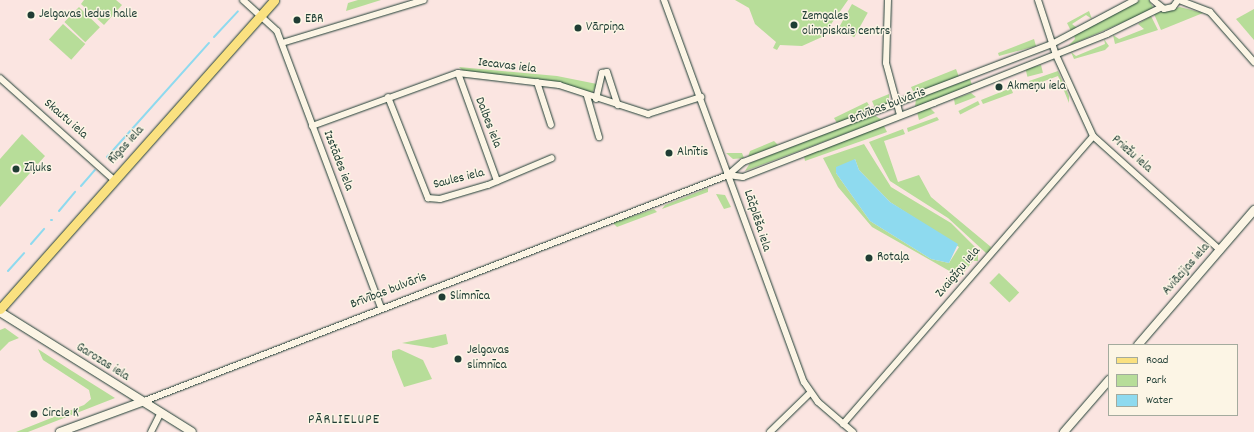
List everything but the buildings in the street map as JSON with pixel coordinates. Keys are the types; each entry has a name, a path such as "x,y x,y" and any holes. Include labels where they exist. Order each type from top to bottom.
{"main road":[{"name":"Rīgas iela","path":"0,310 274,0"},
{"name":"Aviācijas iela","path":"1139,344 1254,210"},
{"name":"Garozas iela","path":"0,310 160,414 192,432"},
{"path":"1064,432 1108,381"},
{"name":"Brīvības bulvāris","path":"60,432 142,402"}],"street":[{"name":"Izstādes iela","path":"243,0 262,14 271,24 282,43 381,308"},
{"path":"282,43 424,0"},
{"name":"Lāčplēša iela","path":"664,0 701,97 756,258 810,393 853,432"},
{"path":"888,0 886,63 900,115"},
{"path":"1038,0 1056,55"},
{"name":"Brīvības bulvāris","path":"142,402 381,308 728,175 743,162 1052,44 1135,0"},
{"path":"1153,0 1160,8"},
{"path":"1178,0 1210,12 1254,62"},
{"name":"Brīvības bulvāris","path":"728,175 743,176 1056,55 1160,8 1168,9 1178,0"},
{"name":"Priežu iela","path":"1056,55 1093,136 1220,250"},
{"path":"596,99 602,73 607,72 618,105"},
{"name":"Iecavas iela","path":"312,126 388,97 458,73 559,84 596,99 656,114 701,97"},
{"name":"Dalbes iela","path":"458,73 497,181"},
{"name":"Skautu iela","path":"0,78 114,180"},
{"path":"537,82 551,125"},
{"path":"587,96 599,137"},
{"name":"Saules iela","path":"388,97 428,198 440,198 497,181 552,158"},
{"name":"Zvaigžņu iela","path":"843,424 1093,136"},
{"path":"770,432 810,393"},
{"path":"151,432 160,414"}],"green space":[{"path":"84,0 116,0 122,5 104,25 81,4"},
{"path":"358,0 381,0 346,11 348,3"},
{"name":"Zemgales olimpiskais centrs","path":"735,0 848,0 822,37 802,46 780,45 777,50 773,48 776,42 755,24 749,8"},
{"path":"1140,0 1149,0 1154,9 1068,46 1075,39 1074,35"},
{"path":"852,4 868,13 854,37 838,28"},
{"path":"79,7 100,27 85,42 64,22"},
{"path":"1180,7 1203,13 1161,30 1154,14"},
{"path":"1254,9 1254,40 1236,19"},
{"path":"1089,11 1092,19 1086,15 1072,24 1077,28 1071,31 1067,23"},
{"path":"1151,16 1158,30 1115,44 1113,35 1119,39 1144,29 1138,24"},
{"path":"63,24 85,44 71,60 49,40"},
{"path":"1034,39 1036,46 999,56 998,53"},
{"path":"1104,39 1109,46 1105,50 1074,59 1071,52 1076,56 1105,44"},
{"path":"1041,65 1043,73 1027,77 1025,69"},
{"path":"459,67 557,76 597,84 592,93 463,71"},
{"path":"956,69 959,77 914,93 911,87"},
{"path":"1058,71 1069,96 1069,103 1058,76 1031,86 1029,81"},
{"path":"970,79 972,85 915,107 916,99"},
{"path":"1011,88 1013,93 983,104 981,100"},
{"path":"971,93 976,97 955,105 954,99"},
{"path":"889,94 889,104 876,110 872,101"},
{"path":"978,101 980,105 960,115 958,111"},
{"path":"867,102 873,111 870,113 837,123 834,118"},
{"path":"930,108 935,113 919,120 917,112"},
{"path":"874,115 882,120 745,171 750,163"},
{"path":"937,117 939,120 908,132 907,128"},
{"path":"883,124 887,132 805,161 804,156"},
{"path":"903,129 905,134 884,141 898,182 919,175 931,197 991,247 989,252 986,253 948,218 890,181 869,142"},
{"path":"22,134 45,156 0,207 0,159"},
{"path":"774,141 778,145 748,157 750,151"},
{"path":"864,144 891,187 951,223 978,250 978,261 973,261 960,277 872,227 838,187 823,158","holes":["855,159 859,170 890,202 959,247 949,263 931,259 870,221 836,173"]},
{"path":"726,153 742,153 744,158 733,159"},
{"path":"708,188 708,192 662,209 665,205"},
{"path":"716,194 725,195 731,207 724,209"},
{"path":"654,209 657,212 617,227 613,223"},
{"path":"999,273 1019,292 1009,303 989,283"},
{"path":"5,328 19,338 9,342 0,351 0,330"},
{"path":"446,334 448,344 433,348 402,343"},
{"path":"38,349 115,398 28,432 16,432 84,405 91,399 89,390 43,360"},
{"path":"399,349 423,360 432,379 404,387 392,357 392,351"}],"water":[{"path":"855,159 859,170 890,202 958,244 949,263 931,259 870,221 836,173 836,167"}],"waterway":[{"path":"214,37 238,11"},
{"path":"107,157 209,43"},
{"path":"81,186 95,170"},
{"path":"59,211 75,192"},
{"path":"31,244 44,229"},
{"path":"8,271 24,253"}],"place":[{"name":"Jelgavas ledus halle","path":"31,15"},
{"name":"EBR","path":"297,20"},
{"name":"Zemgales olimpiskais centrs","path":"794,25"},
{"name":"Vārpiņa","path":"578,28"},
{"name":"Akmeņu iela","path":"999,87"},
{"name":"Alnītis","path":"669,153"},
{"name":"Zīļuks","path":"16,169"},
{"name":"Rotaļa","path":"869,258"},
{"name":"Slimnīca","path":"442,297"},
{"name":"Jelgavas slimnīca","path":"458,359"},
{"name":"Circle K","path":"34,414"}],"district":[{"name":"PĀRLIELUPE","path":"344,420"}]}
